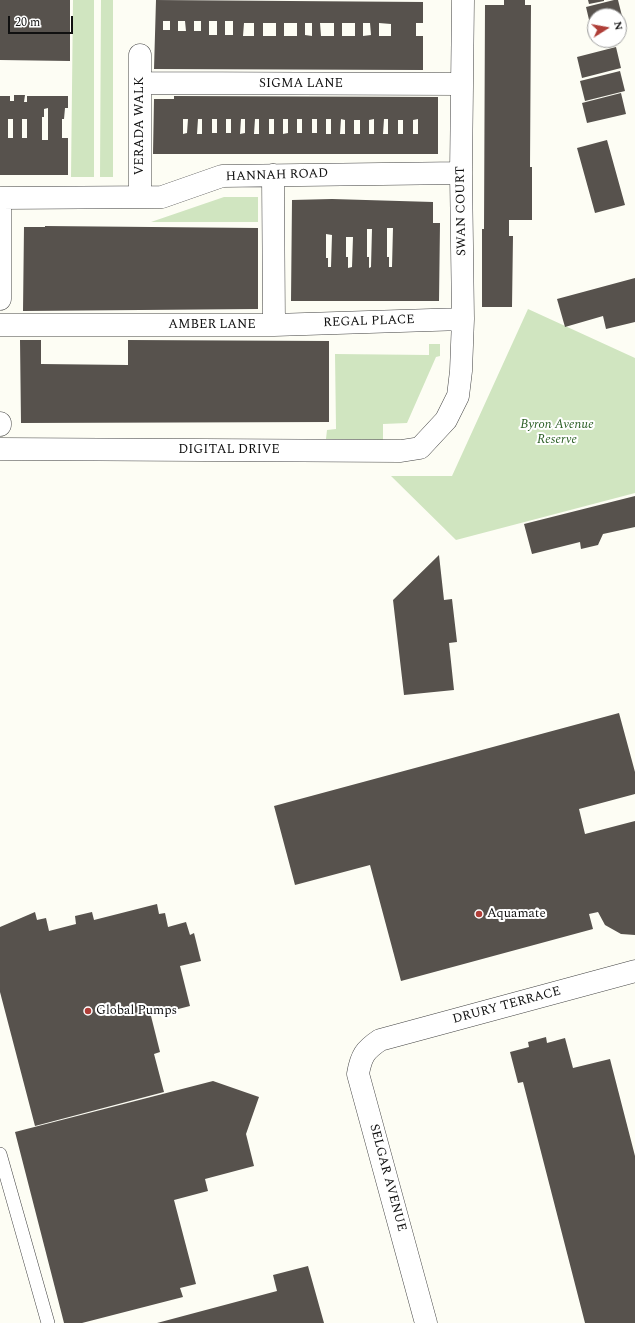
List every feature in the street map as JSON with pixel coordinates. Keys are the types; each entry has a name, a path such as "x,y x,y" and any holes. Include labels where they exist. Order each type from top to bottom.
{"street":[{"name":"SWAN COURT","path":"446,420 458,396 461,371 463,319 461,84 463,0"},
{"name":"VERADA WALK","path":"140,55 140,197"},
{"name":"SIGMA LANE","path":"140,83 461,84"},
{"name":"HANNAH ROAD","path":"0,198 162,197 222,176 461,173"},
{"name":"AMBER LANE","path":"0,325 274,325 273,175"},
{"path":"0,198 0,299"},
{"name":"REGAL PLACE","path":"274,325 463,319"},
{"name":"DIGITAL DRIVE","path":"0,450 401,451 420,448 446,420"},
{"name":"DRURY TERRACE","path":"380,1040 635,971"},
{"name":"SELGAR AVENUE","path":"380,1040 368,1048 360,1059 358,1074 426,1323"}],"lane":[{"path":"0,1154 48,1323"}],"green space":[{"path":"73,0 94,0 94,177 71,177"},
{"path":"101,0 113,0 113,177 100,177"},
{"path":"224,197 258,197 258,222 151,222"},
{"name":"Byron Avenue Reserve","path":"528,309 635,358 635,493 456,540 391,476 452,476"},
{"path":"429,344 440,344 440,356 436,357 407,423 383,424 383,440 326,439 327,430 336,429 335,354 429,355"}],"building":[{"path":"0,0 70,0 70,61 0,60"},
{"path":"156,0 423,2 423,23 416,23 416,36 423,36 423,70 154,69","holes":["163,21 170,21 170,30 163,30","178,21 185,21 186,31 178,31","194,21 201,21 201,31 194,31","209,21 217,21 217,35 209,35","225,21 233,21 233,35 225,35","244,23 254,23 254,36 243,36","263,23 276,23 276,36 263,36","284,23 297,23 297,36 284,36","305,23 312,23 312,36 305,35","320,23 334,23 334,36 321,36","342,23 355,23 355,36 342,36","363,23 370,23 371,35 363,36","379,23 391,24 391,36 379,36"]},
{"path":"504,0 525,0 525,5 531,5 530,167 532,167 532,220 509,220 509,236 513,236 512,307 482,307 482,229 484,229 485,5 504,5"},
{"path":"588,0 604,0 604,1 589,4"},
{"path":"618,0 620,8 587,8 587,11 586,7"},
{"path":"616,48 621,68 582,78 577,57"},
{"path":"620,71 625,91 585,101 580,81"},
{"path":"621,93 626,114 587,123 582,103"},
{"path":"14,95 25,95 24,102 27,102 27,96 68,96 68,108 65,108 64,119 62,119 62,138 68,138 68,175 0,175 0,96 10,96 10,101 14,101","holes":["48,108 48,140 42,140 42,117 44,117 44,109","8,119 13,119 13,138 8,138","22,119 27,119 27,138 22,138"]},
{"path":"174,96 438,97 438,154 153,154 154,99 174,99","holes":["183,119 188,119 187,133 183,134","198,119 202,119 202,134 197,134","212,119 217,119 217,133 212,133","226,119 231,119 231,133 226,133","241,119 245,119 245,133 240,134","255,119 259,119 259,134 254,134","269,119 274,119 274,134 269,134","283,119 288,119 288,133 283,134","297,119 302,119 302,133 297,133","312,119 317,119 317,133 312,133","326,119 331,119 331,134 326,134","341,119 345,120 345,134 340,134","374,119 374,134 369,134 369,120","384,119 388,119 388,134 383,134","418,119 418,134 413,134 413,120","354,120 360,120 360,134 354,134","398,120 403,120 403,134 398,134"]},
{"path":"607,140 625,205 595,213 577,148"},
{"path":"332,199 433,202 433,223 440,223 439,301 291,301 292,200","holes":["387,228 393,228 392,267 389,267 389,257 387,257","367,229 372,229 371,267 369,268 369,257 367,257","326,234 332,235 331,267 328,267 328,258 326,258","346,237 353,237 352,267 348,268 348,257 346,257"]},
{"path":"24,227 258,228 258,309 23,311"},
{"path":"635,278 635,322 606,329 603,316 565,327 557,299"},
{"path":"20,340 41,340 41,364 128,365 128,340 329,341 329,422 21,423"},
{"path":"635,496 635,527 603,534 598,545 581,549 580,542 532,554 524,524"},
{"path":"439,555 444,600 452,599 457,642 449,643 454,690 404,695 393,600"},
{"path":"619,713 635,772 635,794 579,809 585,834 635,821 635,935 621,934 605,925 598,912 589,914 593,929 401,981 370,865 295,885 274,806"},
{"name":"Global Pumps","path":"157,904 159,914 165,913 168,927 186,922 190,935 194,933 201,961 180,966 190,1006 151,1016 160,1052 154,1054 164,1092 35,1126 0,992 0,927 35,912 37,920 46,918 49,931 76,924 75,916 92,912 94,920"},
{"path":"546,1037 547,1043 565,1038 573,1068 610,1059 635,1156 635,1323 585,1323 523,1082 518,1083 510,1052 529,1047 528,1042"},
{"path":"213,1081 259,1097 246,1134 254,1166 205,1179 208,1191 174,1200 196,1284 180,1288 183,1297 82,1323 64,1323 15,1132"},
{"path":"308,1266 324,1323 157,1323 277,1291 273,1275"}],"place":[{"name":"Aquamate","path":"479,914"},
{"name":"Global Pumps","path":"88,1011"}]}
